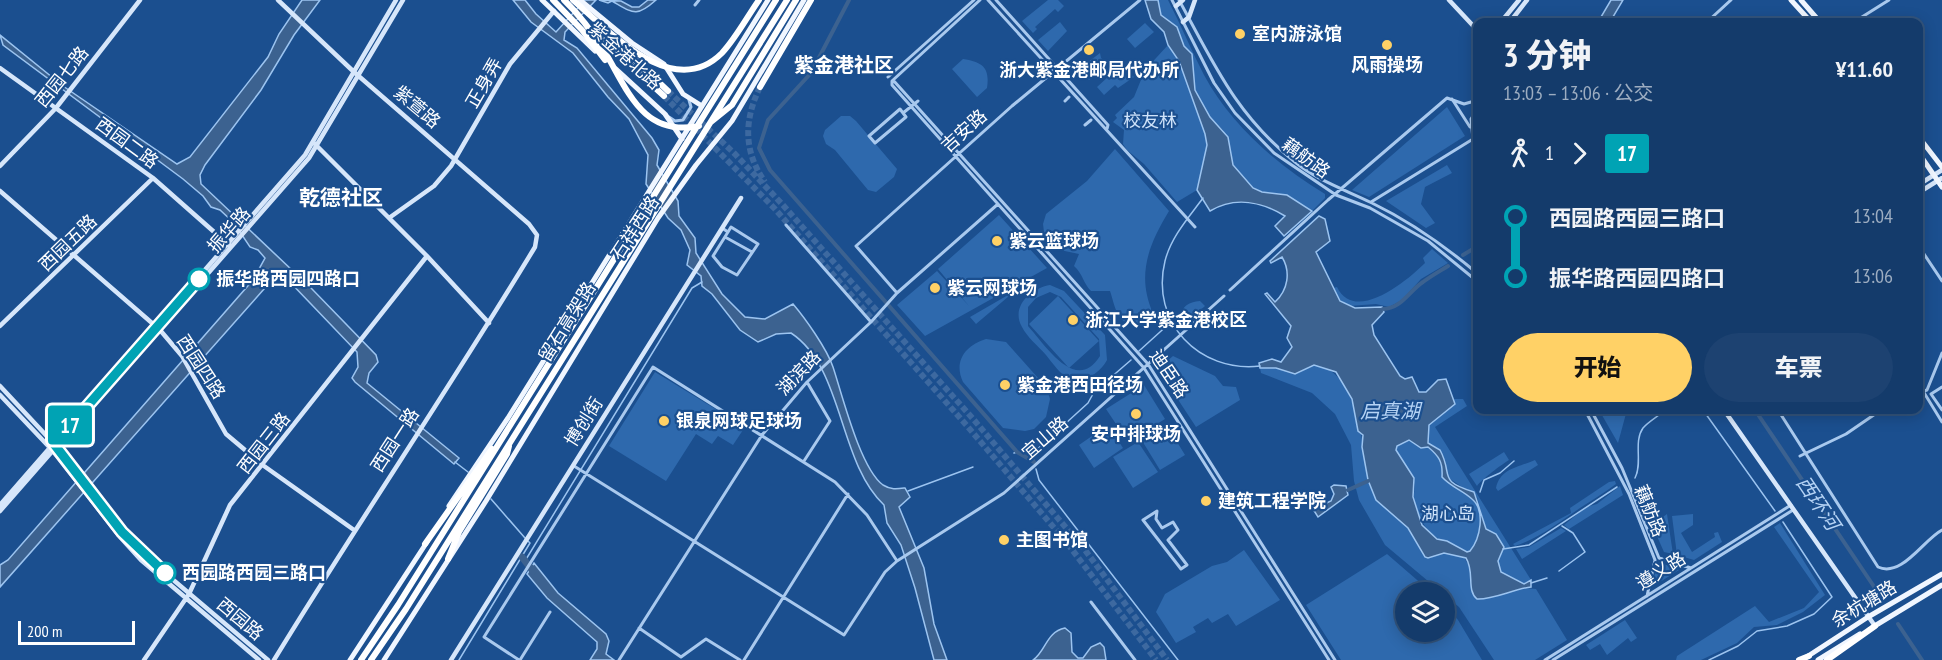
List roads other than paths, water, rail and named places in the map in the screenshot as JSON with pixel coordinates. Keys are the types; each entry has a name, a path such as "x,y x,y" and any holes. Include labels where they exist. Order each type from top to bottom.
{"highway":[{"path":"553,0 591,40 644,113 663,124 685,128 716,119 728,109 796,0"},
{"path":"558,0 666,93 571,0"},
{"path":"564,0 592,32 624,87"},
{"path":"571,0 646,59 664,67 683,70 698,68 723,52 759,0"},
{"name":"留石高架路","path":"361,660 398,605 475,472 506,432 651,201 665,173 776,0"},
{"name":"留石高架路","path":"371,660 482,496 511,439 659,212 675,180 787,0"},
{"path":"760,87 811,0"},
{"path":"425,544 469,482"},
{"path":"448,559 459,532 482,496"},
{"path":"1827,660 1875,626"}],"main road":[{"name":"紫金港北路","path":"542,0 665,114 682,139"},
{"name":"紫金港北路","path":"580,0 632,43 664,64 677,86 689,99 702,106"},
{"name":"石祥西路","path":"475,472 648,192 665,173 682,139 768,0"},
{"name":"石祥西路","path":"482,496 570,360 659,212 732,121 804,0"},
{"path":"1791,0 1807,18"},
{"path":"1801,0 1817,18"},
{"path":"1923,143 1942,168"},
{"path":"1923,158 1942,187"},
{"path":"350,660 425,544"},
{"path":"384,660 448,559"},
{"name":"余杭塘路","path":"1804,659 1868,617 1942,574"},
{"name":"余杭塘路","path":"1818,660 1942,585"}],"street":[{"name":"紫萱路","path":"278,0 354,72 529,224 537,235"},
{"name":"振华路","path":"0,511 309,158 314,143 396,0"},
{"name":"振华路","path":"314,143 359,76 403,0"},
{"path":"696,5 699,0"},
{"path":"891,79 974,0"},
{"path":"891,79 980,0"},
{"path":"988,0 1193,226"},
{"path":"996,0 1108,125 1107,129"},
{"name":"吉安路","path":"897,293 856,246 1052,72 1140,0"},
{"name":"藕舫路","path":"1172,0 1209,75 1235,113 1274,153 1336,195 1370,208 1428,241 1473,278"},
{"path":"1183,22 1189,18 1195,0"},
{"path":"1449,0 1473,26"},
{"path":"1504,18 1519,0"},
{"path":"1513,18 1527,0"},
{"path":"1711,18 1731,0"},
{"path":"1860,18 1889,0"},
{"name":"西园七路","path":"0,166 56,108 138,1"},
{"path":"1176,6 1181,1"},
{"name":"藕舫路","path":"1181,1 1218,76 1249,118 1296,163 1434,238 1473,270"},
{"name":"正身弄","path":"389,218 434,186 456,159 510,64 554,11"},
{"name":"西园二路","path":"0,68 153,178 230,247"},
{"name":"迪臣路","path":"891,79 1148,364 1335,660"},
{"path":"1065,101 1069,97"},
{"path":"1230,290 1328,200 1447,98 1464,104 1473,101"},
{"path":"665,114 675,121 683,120 691,107 689,99"},
{"path":"1371,202 1473,139 1470,127 1452,99"},
{"path":"903,113 915,104"},
{"path":"900,109 903,113 906,117 875,143 869,136 900,109"},
{"path":"1470,127 1473,115"},
{"path":"1085,125 1090,120"},
{"path":"314,143 427,256 489,323"},
{"path":"1923,189 1938,178 1942,168"},
{"name":"西园五路","path":"0,326 74,257 153,178"},
{"path":"1923,183 1938,178"},
{"name":"西园四路","path":"0,191 158,329 182,356 226,434 264,466 354,530"},
{"name":"博创街","path":"451,660 741,198"},
{"name":"迪臣路","path":"1001,202 1144,368 1329,660"},
{"name":"湖滨路","path":"619,660 693,540 762,435 807,382 872,322 897,293 1001,202"},
{"path":"786,225 872,322"},
{"path":"731,227 758,244 739,274 735,276 722,267 713,256 725,237 731,227"},
{"path":"722,228 728,232"},
{"name":"西园一路","path":"274,660 410,442 489,323 535,247 537,235"},
{"path":"725,237 752,253"},
{"path":"1923,252 1942,281"},
{"name":"西园三路","path":"144,660 188,596 230,506 264,466 427,256"},
{"name":"宜山路","path":"783,597 844,635 885,572 898,560 1004,493 1224,296"},
{"path":"1942,353 1926,390 1923,391 1942,422"},
{"path":"550,612 519,660 484,637 584,472 653,367 804,462 848,494 867,515 898,560"},
{"path":"804,462 830,421 807,382"},
{"name":"西园路","path":"0,386 80,476 122,532 144,556 259,660"},
{"path":"1942,387 1931,394 1942,410"},
{"name":"西园路","path":"0,395 54,447 85,494 141,560 268,660"},
{"name":"藕舫路","path":"1587,414 1629,494 1657,559"},
{"name":"藕舫路","path":"1593,414 1626,476 1657,559"},
{"path":"1727,414 1875,626"},
{"path":"1781,414 1874,563 1881,569 1889,569 1908,559 1929,538 1942,530"},
{"path":"1800,456 1846,434 1875,414"},
{"name":"振华路","path":"0,505 54,447"},
{"path":"574,466 783,597"},
{"path":"639,628 681,657 706,639 742,660 848,494"},
{"name":"遵义路","path":"1553,660 1792,507"},
{"path":"1157,511 1159,514 1156,519 1162,528 1173,522 1178,531 1168,540 1186,565 1181,569 1143,520 1157,511"},
{"path":"1648,598 1657,559 1692,570"},
{"name":"遵义路","path":"1545,660 1648,598"},
{"path":"1091,602 1136,660"}],"water":[{"path":"302,0 320,0 294,35 261,90 205,165 200,175 201,184 312,289 376,355 378,362 369,373 367,383 459,458 454,464 355,382 352,378 358,367 357,352 287,279 277,277 270,279 264,289 0,587 0,565 8,560 253,280 265,258 258,250 250,247 234,223 220,210 211,207 203,196 183,179 3,45 0,35 63,86 177,164 190,157 268,57 279,34"},
{"path":"513,0 525,0 536,14 556,32 585,0 596,0 565,32 564,40 577,48 652,138 659,150 657,165 678,201 679,216 695,238 696,253 722,294 745,317 765,319 793,304 821,343 833,367 859,447 867,463 883,485 897,489 905,488 910,497 899,507 924,568 934,624 947,660 934,660 901,545 887,523 884,505 869,487 858,465 832,391 808,349 791,333 776,334 758,342 740,330 712,294 702,286 701,276 687,265 690,250 681,230 668,218 646,184 648,155 629,119 573,53 531,22"},
{"path":"599,0 621,1 632,7 639,7 648,0 656,0 644,9 634,12 612,1 608,3"},
{"path":"1145,0 1158,0 1161,15 1177,27 1184,46 1192,54 1195,90 1210,117 1228,137 1233,165 1253,188 1262,192 1287,195 1312,211 1284,236 1275,226 1285,216 1276,211 1258,204 1239,202 1219,206 1210,211 1197,190 1207,145 1205,134 1179,61 1168,45 1164,32 1151,19"},
{"path":"1611,0 1623,0 1612,18 1600,18"},
{"name":"启真湖","path":"1319,216 1325,219 1330,241 1316,252 1340,301 1355,308 1382,307 1384,312 1372,325 1374,335 1400,376 1405,379 1412,377 1419,392 1426,392 1438,380 1446,379 1455,404 1429,425 1428,443 1440,450 1450,480 1474,492 1486,529 1496,534 1504,547 1498,561 1501,572 1524,584 1531,580 1531,587 1477,599 1472,591 1469,563 1466,558 1444,553 1425,557 1408,528 1376,500 1368,480 1362,447 1363,435 1358,431 1352,399 1336,372 1314,365 1295,374 1276,368 1260,368 1259,363 1272,359 1281,362 1292,347 1287,338 1291,326 1265,294 1267,293 1275,302 1283,292 1287,281 1287,269 1282,257 1271,263 1270,261","holes":["1409,440 1421,448 1428,447 1435,453 1441,463 1442,477 1472,499 1479,510 1479,532 1470,551 1467,552 1447,541 1437,539 1422,525 1413,497 1414,478 1396,450 1397,446"]},
{"path":"1346,486 1348,495 1318,517 1313,509 1331,501 1334,494 1331,487"},
{"path":"534,563 558,593 606,634 609,641 606,654 614,660 590,660 597,649 597,642 547,598 527,574"},
{"path":"1065,628 1071,633 1072,652 1078,658 1083,658 1091,647 1100,643 1104,647 1106,660 1033,660 1054,633"}],"waterway":[{"path":"849,0 811,73 768,120 759,148 770,170 1017,452 1034,462"},
{"path":"1203,198 1181,228 1168,252 1162,283 1165,304 1172,323 1184,339 1199,352 1217,361 1238,366 1260,366"},
{"path":"1463,255 1473,249"},
{"path":"1383,309 1400,303 1418,286 1448,266"},
{"path":"525,561 692,288 702,282"},
{"path":"1139,351 1171,322"},
{"path":"1034,462 1032,454 1088,403 1094,392 1131,360"},
{"path":"1635,478 1640,434 1645,425 1660,414"},
{"path":"1706,414 1775,511"},
{"name":"西环河","path":"1758,414 1881,597"},
{"path":"1480,492 1484,480 1500,473 1514,461"},
{"path":"455,462 468,472"},
{"path":"908,491 973,467"},
{"path":"1036,469 1039,480 1178,660"},
{"path":"1348,490 1368,481"},
{"path":"1503,549 1529,545 1617,487"},
{"path":"491,499 525,538"},
{"path":"1709,660 1738,646 1757,631 1787,626 1814,614 1832,597 1783,522"},
{"path":"1559,571 1585,552 1573,533 1562,526"},
{"path":"459,660 530,543 528,541"},
{"path":"522,557 533,571"},
{"path":"1531,583 1547,578"},
{"name":"西环河","path":"1898,624 1922,660"}],"tunnel":[{"path":"760,87 751,111 748,135 753,159 765,182"},
{"path":"668,91 735,154 782,204 974,420 1085,550 1167,660"},
{"path":"664,96 775,209 968,427 1067,543 1156,660"}],"place":[{"name":"室内游泳馆","path":"1240,34"},
{"name":"风雨操场","path":"1387,45"},
{"name":"浙大紫金港邮局代办所","path":"1089,50"},
{"name":"紫云篮球场","path":"997,241"},
{"name":"振华路西园四路口","path":"199,279"},
{"name":"紫云网球场","path":"935,288"},
{"name":"浙江大学紫金港校区","path":"1073,320"},
{"name":"紫金港西田径场","path":"1005,385"},
{"name":"安中排球场","path":"1136,414"},
{"name":"银泉网球足球场","path":"664,421"},
{"name":"建筑工程学院","path":"1206,501"},
{"name":"主图书馆","path":"1004,540"},
{"name":"西园路西园三路口","path":"165,573"}],"district":[{"name":"紫金港社区","path":"844,65"},
{"name":"乾德社区","path":"341,198"}],"park label":[{"name":"校友林","path":"1150,121"},
{"name":"湖心岛","path":"1448,514"}]}
